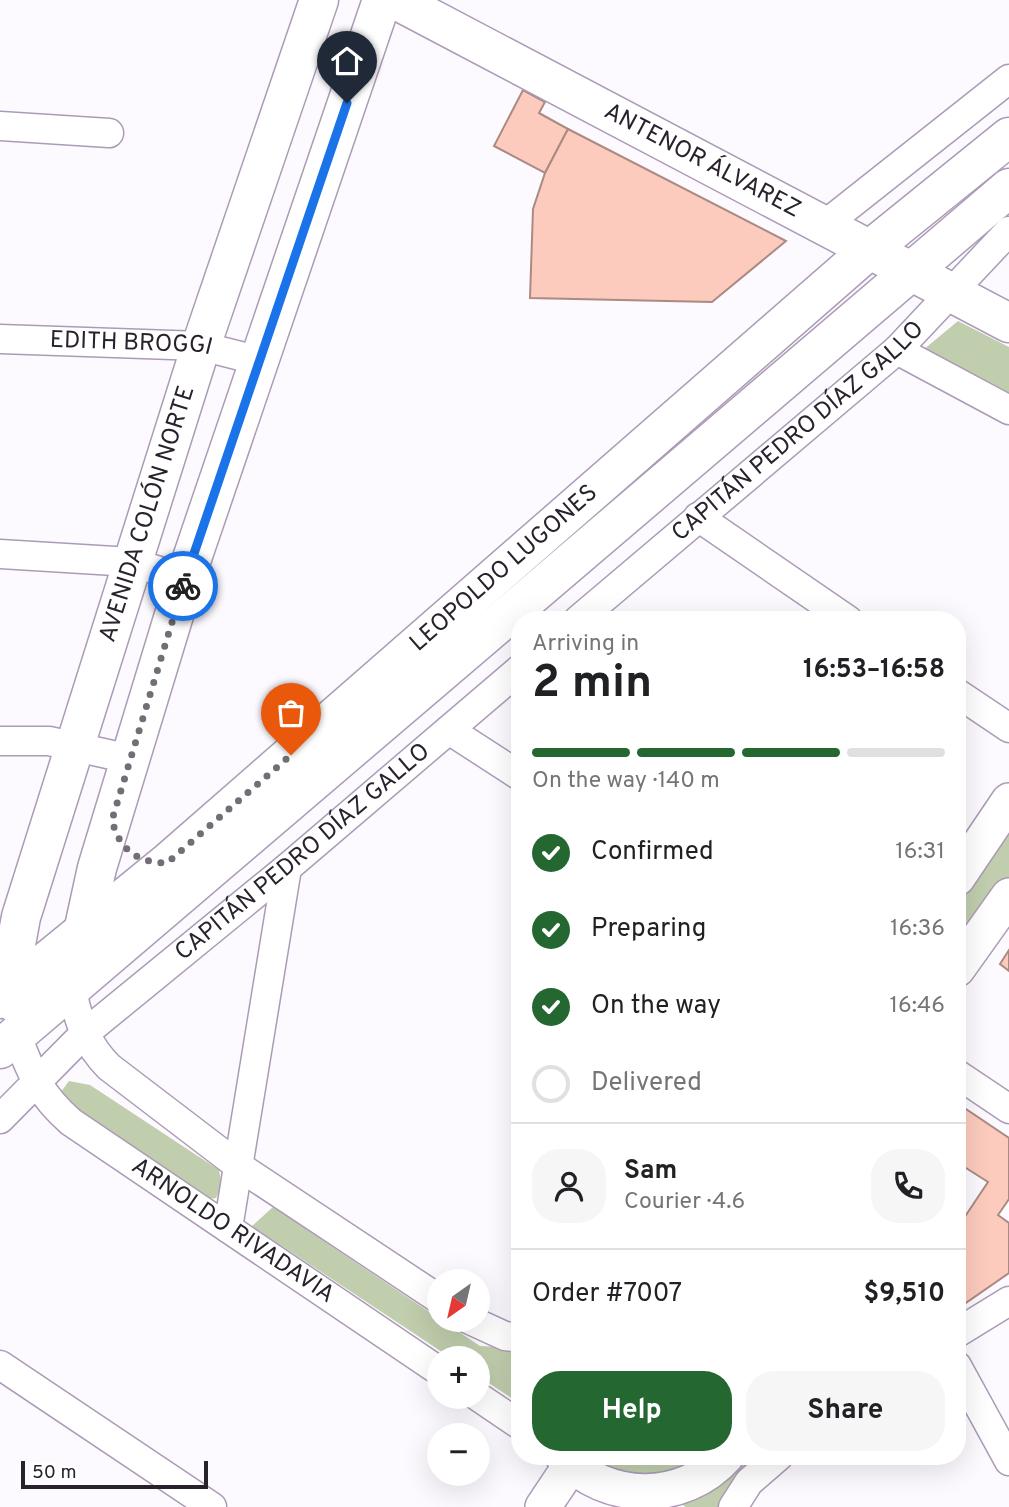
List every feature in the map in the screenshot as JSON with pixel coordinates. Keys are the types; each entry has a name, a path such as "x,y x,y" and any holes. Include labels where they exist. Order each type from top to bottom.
{"main road":[{"name":"AVENIDA COLÓN NORTE","path":"8,1042 7,993 20,917 77,747 131,562 201,346 319,0"},
{"path":"72,990 83,930 112,820 186,579 382,0"},
{"name":"ANTENOR ÁLVAREZ","path":"396,0 1009,324"},
{"name":"LEOPOLDO LUGONES","path":"7,993 167,863 868,251 1009,137"},
{"name":"LEOPOLDO LUGONES","path":"514,611 1009,188"},
{"name":"LEOPOLDO LUGONES","path":"8,1042 511,614"},
{"path":"112,820 116,835 136,858 151,863 167,863"}],"street":[{"path":"822,227 1009,79"},
{"path":"0,126 109,133"},
{"name":"CAPITÁN PEDRO DÍAZ GALLO","path":"588,611 897,349 1009,231"},
{"name":"EDITH BROGGI","path":"0,339 201,346 260,361"},
{"path":"897,349 1009,410"},
{"path":"698,517 835,611"},
{"path":"0,554 131,562 186,579"},
{"name":"CAPITÁN PEDRO DÍAZ GALLO","path":"84,1034 287,868 511,677"},
{"path":"966,699 1009,729"},
{"path":"449,730 511,770"},
{"path":"0,741 49,741 130,759"},
{"path":"966,865 1009,801"},
{"path":"228,1228 287,868"},
{"path":"966,956 1009,896"},
{"path":"72,990 84,1034 95,1053 109,1067 240,1167 427,1291"},
{"path":"0,1119 84,1034"},
{"name":"ARNOLDO RIVADAVIA","path":"8,1042 34,1083 53,1107 71,1122 427,1363"},
{"path":"966,1080 1009,1109"},
{"path":"966,1327 1009,1301"},
{"path":"490,1329 511,1337"},
{"path":"0,1366 212,1507"},
{"path":"966,1382 1009,1461"},
{"path":"490,1405 511,1419"},
{"path":"543,1507 565,1465"},
{"path":"573,1465 595,1481 635,1499 696,1480 715,1465"},
{"path":"733,1507 749,1482 769,1465"}],"green space":[{"path":"958,321 1009,347 1009,403 917,355"},
{"path":"1009,822 1009,877 966,938 966,885"},
{"path":"69,1081 90,1085 219,1170 222,1186 216,1198 202,1200 58,1096"},
{"path":"273,1207 427,1310 427,1332 459,1332 480,1346 433,1346 252,1226"},
{"path":"490,1346 511,1348 511,1398 490,1384"},
{"path":"603,1465 684,1465 645,1476 618,1472"},
{"path":"727,1465 760,1465 725,1507 686,1507 672,1499"}],"building":[{"path":"523,90 545,102 539,113 568,129 545,173 494,146"},
{"path":"568,129 786,241 712,302 530,298 533,209 545,173"},
{"path":"1009,950 1009,971 1000,964"},
{"path":"966,1109 1009,1138 1009,1199 998,1215 1009,1223 1009,1273 966,1303 966,1215 988,1182 966,1168"}],"way so far":[{"path":"183,586 112,820 116,835 124,848 136,858 151,863 167,863 291,755"}],"route":[{"path":"183,586 347,103"}]}
